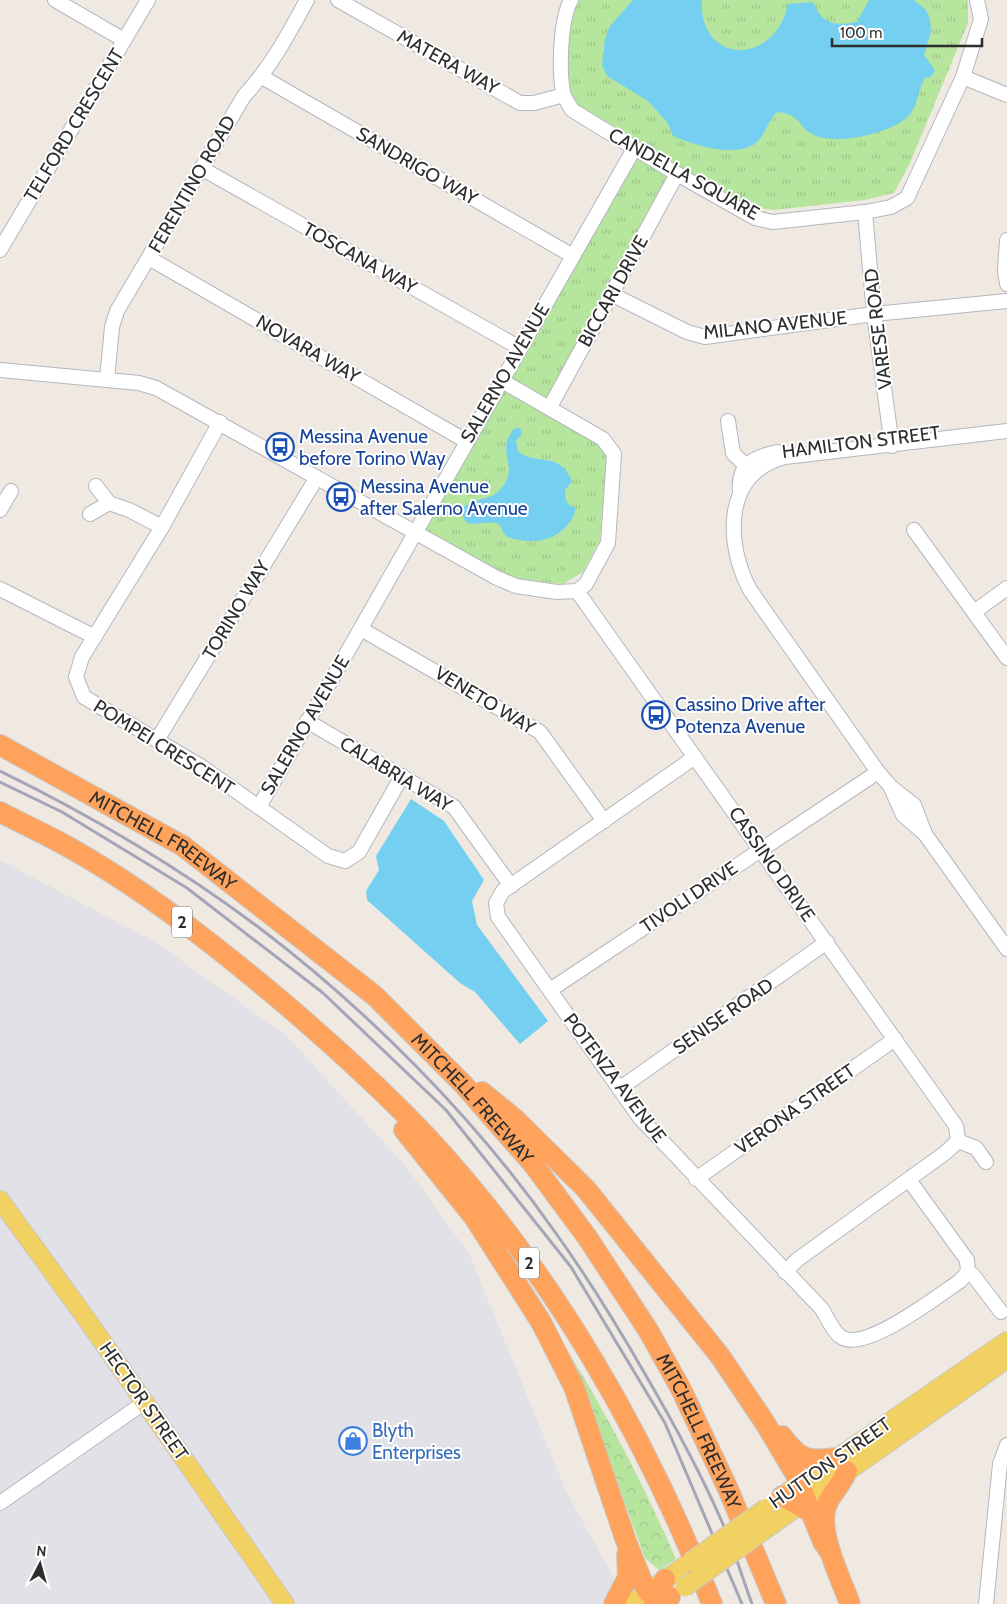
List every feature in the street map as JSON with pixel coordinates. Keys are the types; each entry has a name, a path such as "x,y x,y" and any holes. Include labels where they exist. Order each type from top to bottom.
{"highway":[{"name":"MITCHELL FREEWAY","path":"0,745 183,846 375,996 423,1043 533,1164 587,1237 648,1330 681,1389 724,1481 776,1604"},
{"name":"2","path":"0,812 65,845 151,900 250,974 346,1058 435,1146 474,1191 533,1268 587,1352 632,1428 668,1501 712,1604"},
{"path":"423,1043 515,1119 586,1189 720,1356 765,1423 796,1475 798,1502 830,1552"},
{"path":"346,1058 474,1217 541,1322 574,1387 626,1541 657,1593"},
{"path":"765,1423 775,1427 792,1450 799,1456 841,1465 843,1484 833,1494 824,1515 830,1552 850,1604"},
{"path":"614,1604 628,1577 626,1541"}],"main road":[{"name":"HECTOR STREET","path":"0,1200 145,1402 286,1604"},
{"name":"HUTTON STREET","path":"657,1593 773,1524 841,1465 1007,1341"},
{"name":"HUTTON STREET","path":"841,1465 1007,1359"},
{"name":"HUTTON STREET","path":"657,1593 766,1508 798,1502"}],"street":[{"path":"55,0 124,40"},
{"name":"TELFORD CRESCENT","path":"0,250 148,0"},
{"name":"FERENTINO ROAD","path":"107,379 112,327 117,310 150,258 244,96 262,77 307,0"},
{"name":"MATERA WAY","path":"338,0 520,103 534,104 564,95"},
{"name":"CANDELLA SQUARE","path":"564,95 572,110 677,174 755,218 772,222 865,212 891,207 907,198 962,77 981,20 977,0"},
{"path":"564,95 563,24 565,2"},
{"name":"SANDRIGO WAY","path":"262,77 573,256"},
{"path":"962,77 1007,95"},
{"name":"SALERNO AVENUE","path":"259,807 466,440 634,148"},
{"name":"TOSCANA WAY","path":"201,168 520,348"},
{"name":"BICCARI DRIVE","path":"550,407 677,174"},
{"name":"VARESE ROAD","path":"865,212 874,314 891,442"},
{"path":"1007,240 1005,271 1007,284"},
{"name":"NOVARA WAY","path":"150,258 466,440"},
{"name":"MILANO AVENUE","path":"611,294 687,332 705,337 874,314 1007,301"},
{"path":"0,370 107,379 139,383 156,388 220,422 316,479 497,578 516,586 557,592 577,591 586,584 608,543 614,454 603,439 502,380"},
{"path":"728,421 733,453 750,470"},
{"name":"POMPEI CRESCENT","path":"220,422 162,527 82,657 76,678 84,697 202,768 328,856 345,861 359,852 402,776"},
{"name":"HAMILTON STREET","path":"1007,425 975,432 819,450 771,461 750,470 740,491 734,524 736,556 741,573 750,590 878,772 891,787 903,815 924,834 1007,949"},
{"name":"HAMILTON STREET","path":"975,432 1007,432"},
{"name":"TORINO WAY","path":"157,740 316,479"},
{"path":"96,486 109,503 162,527"},
{"path":"0,510 11,491"},
{"path":"90,514 109,503"},
{"path":"914,530 1007,658"},
{"path":"974,612 1007,588"},
{"path":"0,589 95,637"},
{"name":"CASSINO DRIVE","path":"577,591 761,848 956,1126 958,1141"},
{"name":"VENETO WAY","path":"361,629 540,732 604,820"},
{"name":"CALABRIA WAY","path":"307,721 454,807 510,886"},
{"name":"POTENZA AVENUE","path":"695,757 503,891 496,903 498,917 640,1118 696,1179 821,1308 841,1337 851,1340 892,1327 960,1281 968,1272"},
{"name":"TIVOLI DRIVE","path":"550,990 878,772"},
{"name":"SENISE ROAD","path":"619,1089 827,942"},
{"name":"VERONA STREET","path":"696,1179 895,1039"},
{"path":"785,1272 797,1260 909,1180 958,1141 976,1148 986,1162"},
{"path":"909,1180 967,1260 968,1272 973,1275 1001,1312"},
{"path":"0,1503 145,1402"},
{"path":"986,1604 1000,1464 1007,1444"}],"shaded area":[{"path":"0,860 155,942 286,1035 409,1170 470,1256 566,1491 628,1604 0,1604"}],"green space":[{"path":"577,0 968,0 968,23 910,163 894,193 865,200 774,210 750,207 662,160 577,106 569,96 567,33"},
{"path":"634,152 673,175 547,402 503,377"},
{"path":"501,383 584,431 608,451 600,540 583,572 563,584 504,577 417,529"},
{"path":"554,1329 620,1441 676,1559 659,1570 645,1558 587,1399"}],"water":[{"path":"633,0 702,0 704,21 712,37 724,46 739,50 754,48 769,39 780,25 788,4 813,2 825,19 842,24 857,22 869,0 914,0 926,10 930,19 931,32 924,55 935,70 931,77 925,78 911,113 903,120 880,132 850,138 824,138 809,132 791,115 777,112 760,139 752,146 730,150 705,147 673,136 667,122 648,101 607,76 602,65 605,39 610,26"},
{"path":"515,428 520,428 522,434 516,441 518,451 531,458 547,460 561,466 567,472 572,482 565,490 565,493 568,503 576,508 573,517 562,530 547,539 529,541 508,537 499,524 469,523 463,516 462,508 495,494 505,483 509,467 506,445"},
{"path":"411,799 444,821 484,880 472,901 477,925 548,1021 520,1044 475,992 460,983 367,900 366,891 379,870 376,856"}],"railway":[{"path":"0,771 67,805 132,842 196,883 257,926 339,993 418,1068 455,1107 524,1190 555,1232 591,1284 624,1338 676,1428 705,1484 726,1532 752,1604"},
{"path":"0,782 62,812 187,888 323,993 446,1110 571,1267 665,1423 742,1604"}],"place":[{"name":"Messina Avenue before Torino Way","path":"280,447"},
{"name":"Messina Avenue after Salerno Avenue","path":"341,497"},
{"name":"Cassino Drive after Potenza Avenue","path":"656,715"},
{"name":"Blyth Enterprises","path":"353,1441"}]}
